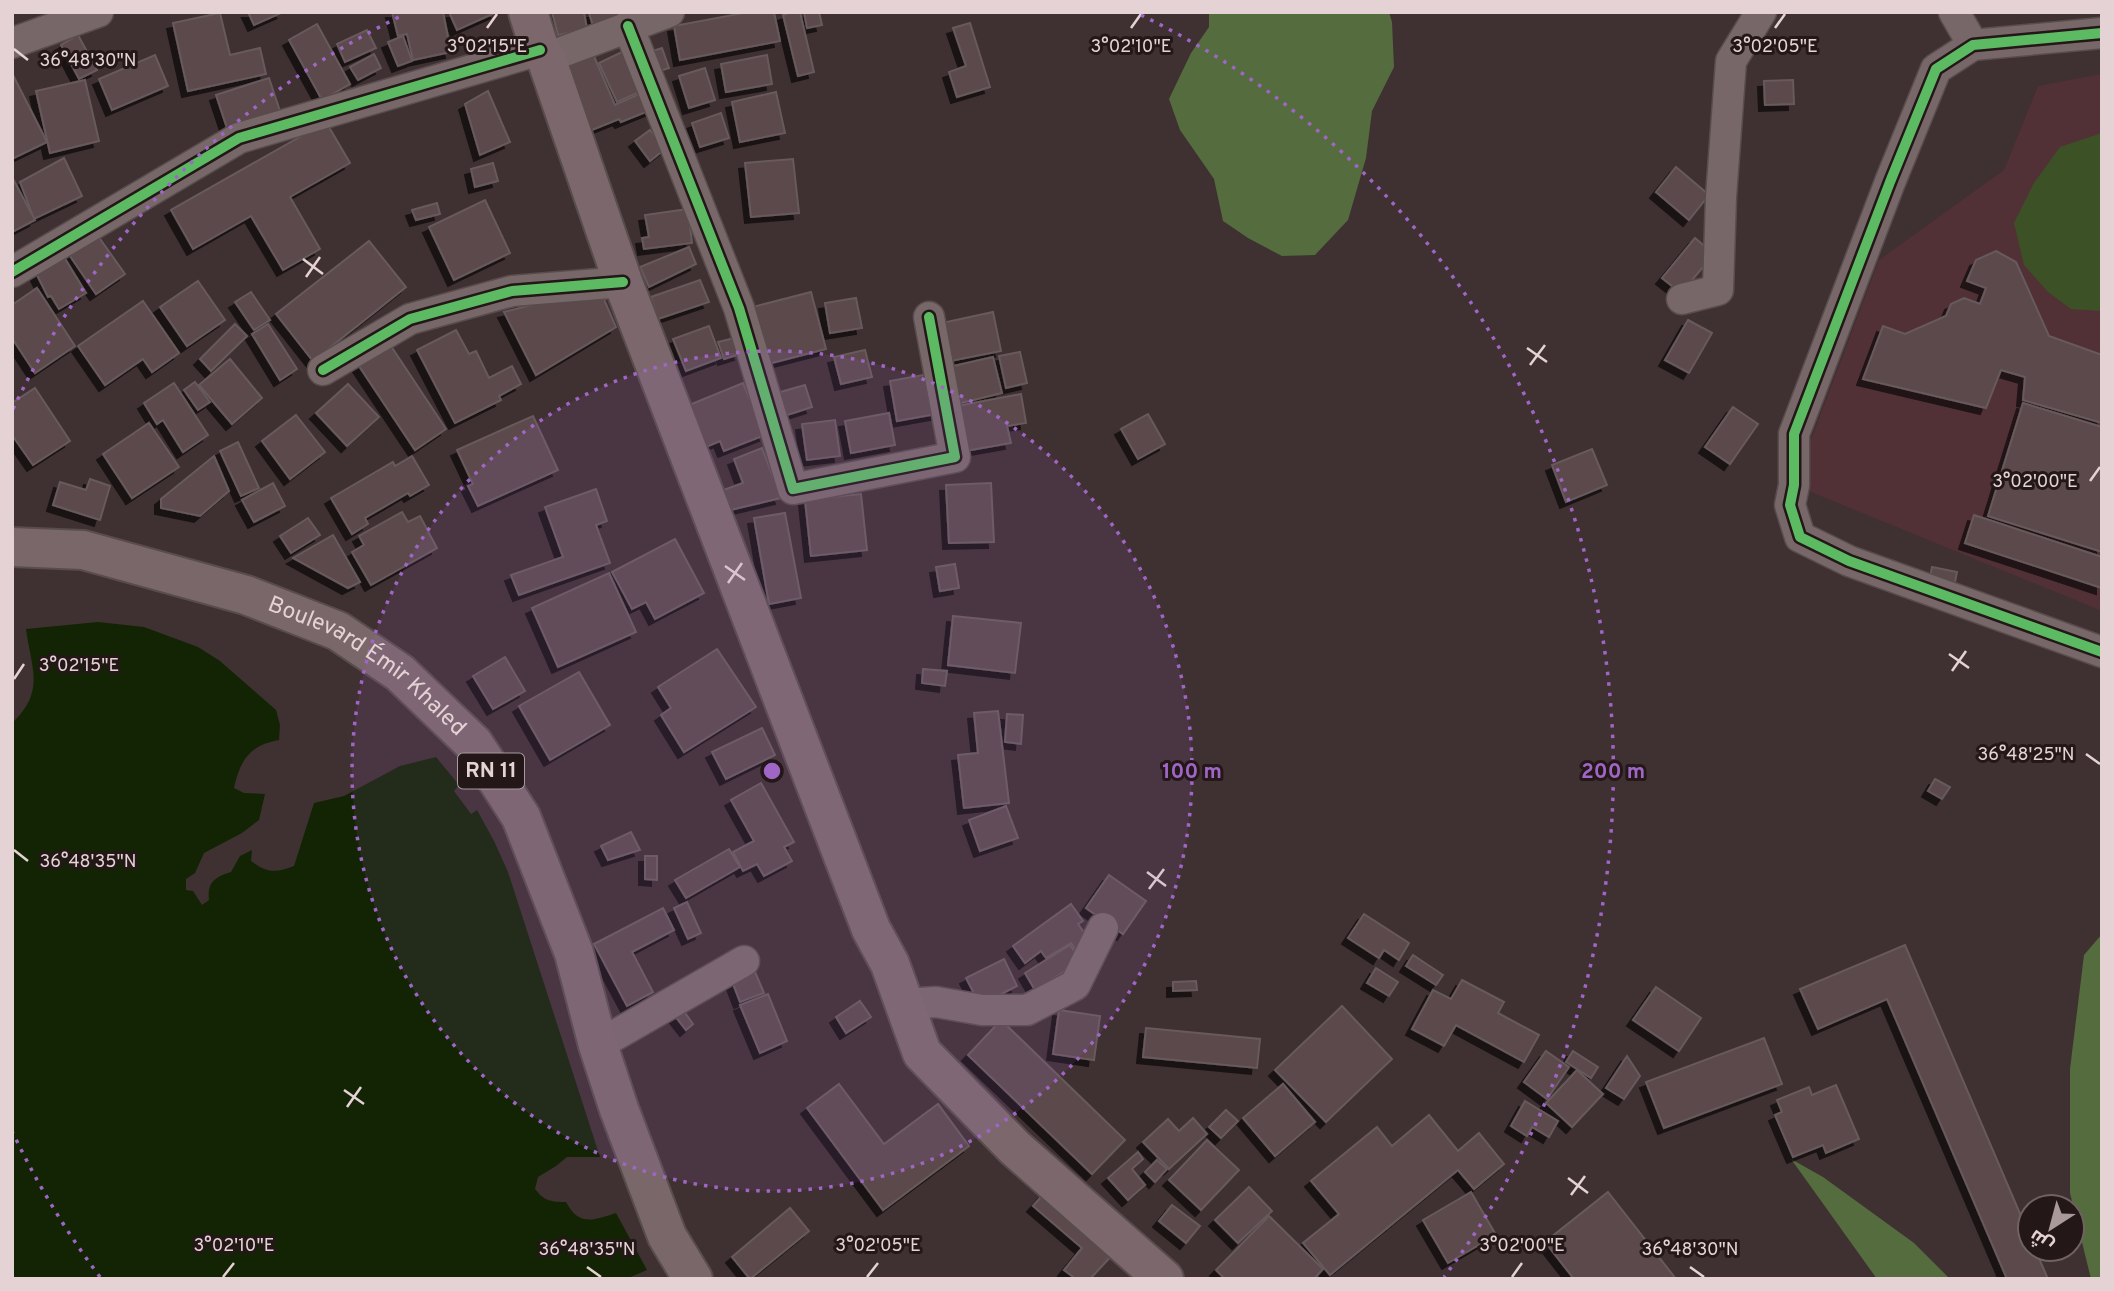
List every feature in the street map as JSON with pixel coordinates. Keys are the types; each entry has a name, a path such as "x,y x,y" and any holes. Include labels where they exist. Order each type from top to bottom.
{"main road":[{"path":"528,12 623,282 871,929 890,964 922,1053 1016,1147 1164,1279"},
{"name":"Boulevard Émir Khaled","path":"12,547 83,550 246,595 338,631 400,673 474,744 521,817 574,953 598,1045 619,1109 667,1236 693,1279"}],"street":[{"path":"12,43 98,12"},
{"path":"12,272 239,138 543,54 669,12"},
{"path":"1682,299 1718,290 1721,197 1731,61 1761,12"},
{"path":"1954,12 1973,45"},
{"path":"628,26 739,308 793,489 955,457 929,317"},
{"path":"2102,33 1973,45 1936,69 1794,434 1794,485 1790,505 1800,537 1849,561 2102,652"},
{"path":"323,370 410,319 512,291 623,282"},
{"path":"904,1004 936,1002 982,1010 1027,1010 1075,985 1103,928"},
{"path":"598,1045 744,961"}],"shaded area":[{"path":"1209,12 1389,12 1394,67 1372,111 1366,158 1348,220 1315,255 1282,256 1223,221 1214,179 1180,130 1169,99 1191,53 1209,27"},
{"path":"2102,74 2102,611 1794,485 1879,260 2004,170 2038,86"},
{"path":"2102,133 2102,311 2071,309 2048,292 2024,265 2014,223 2034,183 2060,147"},
{"path":"98,622 144,627 198,647 220,661 276,710 280,725 279,740 269,742 248,755 239,769 234,788 244,793 265,794 259,820 242,833 204,853 195,873 186,879 186,890 193,891 202,905 209,900 209,889 213,882 231,872 240,856 252,850 251,861 267,870 277,871 294,866 314,803 344,796 400,766 436,757 459,785 454,791 471,814 477,810 508,872 600,1157 567,1157 538,1177 535,1189 548,1200 566,1202 576,1215 588,1220 616,1213 647,1270 626,1279 12,1279 12,723 23,711 33,689 33,667 26,629"},
{"path":"2102,934 2102,1279 2091,1279 2086,1259 2086,1193 2070,1193 2070,1069 2084,955"},
{"path":"1791,1159 1823,1177 1914,1243 1950,1279 1877,1279"}],"building":[{"path":"248,12 283,12 254,25"},
{"path":"392,12 443,12 451,52 413,60 407,34 398,36"},
{"path":"449,12 497,12 457,30"},
{"path":"552,12 584,12 587,29 558,35"},
{"path":"628,12 594,29 589,13"},
{"path":"749,12 774,12 780,41 680,60 674,26"},
{"path":"800,12 814,72 798,76 783,15"},
{"path":"804,12 819,12 822,25 807,28"},
{"path":"220,13 230,55 260,48 266,74 188,91 173,23"},
{"path":"970,23 990,87 957,97 949,72 966,66 953,28"},
{"path":"317,24 350,84 322,100 289,40"},
{"path":"367,30 376,48 345,62 337,44"},
{"path":"78,35 97,70 79,79 61,45"},
{"path":"403,36 412,61 398,66 388,42"},
{"path":"662,48 669,68 653,73 647,53"},
{"path":"626,50 644,90 617,102 599,63"},
{"path":"374,54 381,68 358,80 350,67"},
{"path":"593,54 615,105 644,92 651,110 592,130 564,66"},
{"path":"155,55 168,86 112,110 99,79"},
{"path":"767,55 772,84 726,92 721,64"},
{"path":"705,68 715,100 689,108 679,76"},
{"path":"12,73 47,142 12,159"},
{"path":"269,78 280,111 227,128 216,95"},
{"path":"85,80 99,141 50,153 36,91"},
{"path":"1793,80 1794,104 1765,105 1764,81"},
{"path":"488,91 510,142 480,155 465,104"},
{"path":"776,92 785,133 740,142 732,102"},
{"path":"721,113 729,138 700,147 692,123"},
{"path":"326,122 350,163 290,197 320,249 283,270 251,216 193,249 171,210"},
{"path":"650,130 665,149 650,161 635,141"},
{"path":"64,158 82,196 34,219 20,182"},
{"path":"793,159 799,213 751,217 745,163"},
{"path":"493,163 498,181 475,187 471,169"},
{"path":"1676,167 1709,195 1689,220 1656,192"},
{"path":"12,177 35,220 12,232"},
{"path":"485,200 510,253 454,280 429,227"},
{"path":"437,203 440,214 416,220 412,210"},
{"path":"688,209 692,243 644,249 642,238 649,237 645,215"},
{"path":"98,236 125,274 96,294 70,256"},
{"path":"1695,238 1714,254 1681,293 1662,278"},
{"path":"369,241 406,287 313,361 276,314"},
{"path":"689,247 696,264 649,287 640,267"},
{"path":"1996,251 2016,262 2049,336 2102,355 2102,423 2023,400 2025,377 2001,370 1986,408 1863,379 1883,326 1905,334 1946,316 1951,304 1964,298 1980,304 1986,288 1967,281 1976,260"},
{"path":"64,257 86,293 59,309 51,296 48,297 37,275"},
{"path":"700,280 709,302 658,319 651,297"},
{"path":"198,281 225,320 187,346 160,307"},
{"path":"37,288 75,346 35,373 12,338 12,305"},
{"path":"599,288 616,327 536,375 504,312"},
{"path":"251,292 270,320 254,330 235,302"},
{"path":"811,292 826,349 764,365 749,308"},
{"path":"856,298 862,328 830,333 825,303"},
{"path":"143,301 179,353 152,372 143,359 105,385 78,346"},
{"path":"993,312 1001,351 950,361 942,323"},
{"path":"1688,320 1712,333 1689,373 1665,360"},
{"path":"235,324 247,336 211,371 200,359"},
{"path":"268,324 297,369 280,380 252,334"},
{"path":"709,326 721,358 686,371 673,339"},
{"path":"456,330 469,354 476,351 489,378 512,366 521,384 499,396 501,400 455,423 417,350"},
{"path":"735,338 740,354 724,359 718,342"},
{"path":"391,346 446,429 415,450 359,366"},
{"path":"865,350 872,377 841,384 834,357"},
{"path":"1020,352 1027,383 1006,388 999,356"},
{"path":"993,357 1002,393 957,404 949,367"},
{"path":"230,359 262,398 232,424 199,385"},
{"path":"935,373 942,413 897,421 890,381"},
{"path":"195,382 210,402 198,410 184,390"},
{"path":"174,383 208,435 183,452 163,420 157,424 144,403"},
{"path":"743,383 765,435 724,451 720,441 706,447 689,405"},
{"path":"348,384 379,417 347,446 316,413"},
{"path":"805,385 812,407 784,416 777,393"},
{"path":"35,388 70,441 33,465 12,435 12,403"},
{"path":"1021,394 1026,423 1007,426 1011,443 965,451 957,406"},
{"path":"2023,403 2102,427 2102,552 1988,516"},
{"path":"1733,407 1758,424 1730,464 1705,447"},
{"path":"889,413 895,445 851,453 845,421"},
{"path":"1148,414 1165,444 1138,459 1121,429"},
{"path":"296,415 325,452 290,479 262,441"},
{"path":"533,416 558,470 478,506 468,486 473,484 457,450"},
{"path":"835,420 840,456 807,460 802,424"},
{"path":"149,423 179,467 132,498 103,454"},
{"path":"238,442 259,488 241,496 220,451"},
{"path":"762,448 781,498 726,511 718,492 743,483 734,459"},
{"path":"1592,449 1607,485 1566,502 1552,465"},
{"path":"214,456 229,491 200,516 161,508 161,499"},
{"path":"412,456 429,485 410,496 408,493 365,518 368,524 352,534 331,498 393,462 395,466"},
{"path":"90,479 110,486 100,520 53,505 60,482 86,490"},
{"path":"273,483 285,506 254,522 242,500"},
{"path":"991,483 994,542 949,543 946,485"},
{"path":"596,489 607,521 596,525 610,563 519,595 511,575 563,557 545,507"},
{"path":"861,494 867,550 811,556 805,500"},
{"path":"402,512 408,522 420,516 437,548 371,585 352,552 364,545 359,536"},
{"path":"785,513 801,598 769,604 754,518"},
{"path":"1974,515 2102,557 2102,588 1965,543"},
{"path":"308,518 320,535 291,553 280,536"},
{"path":"333,535 360,582 348,588 293,558"},
{"path":"675,539 704,593 655,619 646,602 632,609 612,572"},
{"path":"955,564 959,588 940,591 936,567"},
{"path":"1932,567 1957,572 1954,587 1929,582"},
{"path":"609,573 636,632 558,667 532,608"},
{"path":"953,616 1021,623 1015,673 948,665"},
{"path":"717,649 756,707 684,752 661,715 671,708 658,687"},
{"path":"505,657 525,691 493,709 473,676"},
{"path":"923,669 947,671 945,686 922,683"},
{"path":"579,672 610,725 550,760 519,706"},
{"path":"998,711 1009,803 964,808 958,755 978,753 974,713"},
{"path":"1007,714 1023,715 1021,744 1005,742"},
{"path":"762,728 775,755 726,779 712,752"},
{"path":"1935,779 1950,787 1942,799 1928,791"},
{"path":"761,783 794,842 784,847 792,861 764,876 757,864 743,871 733,852 754,841 731,800"},
{"path":"1006,806 1018,838 980,851 969,820"},
{"path":"631,832 640,850 608,860 601,846"},
{"path":"729,849 740,867 686,898 675,880"},
{"path":"645,856 657,856 657,880 645,879"},
{"path":"1109,875 1146,901 1123,934 1086,908"},
{"path":"687,902 701,933 688,939 674,908"},
{"path":"1071,904 1083,921 1078,924 1091,942 1077,952 1071,943 1046,958 1041,951 1025,963 1013,946"},
{"path":"663,908 674,930 632,952 653,992 627,1006 594,944"},
{"path":"1364,914 1409,943 1399,960 1384,950 1379,958 1348,938"},
{"path":"1070,945 1081,961 1035,990 1025,973"},
{"path":"1905,945 2016,1204 2016,1263 2041,1263 2048,1279 2007,1279 1887,999 1818,1029 1800,989"},
{"path":"1413,955 1443,975 1436,985 1406,966"},
{"path":"1004,959 1017,986 980,1005 966,978"},
{"path":"1376,968 1398,982 1389,996 1367,983"},
{"path":"755,972 764,993 740,1002 732,981"},
{"path":"1462,980 1504,1002 1498,1013 1539,1035 1524,1062 1456,1025 1444,1046 1412,1029 1433,990 1451,999"},
{"path":"1196,981 1197,990 1173,991 1173,982"},
{"path":"1656,987 1701,1018 1679,1051 1633,1020"},
{"path":"768,994 787,1041 760,1053 740,1005"},
{"path":"860,1001 871,1017 846,1033 836,1017"},
{"path":"1342,1006 1392,1059 1326,1122 1275,1070"},
{"path":"683,1010 693,1024 686,1030 675,1016"},
{"path":"1059,1010 1100,1016 1094,1060 1053,1054"},
{"path":"1001,1020 1125,1140 1092,1174 968,1055"},
{"path":"1146,1028 1260,1039 1257,1068 1143,1057"},
{"path":"1764,1038 1782,1084 1664,1128 1646,1082"},
{"path":"1546,1051 1569,1067 1547,1099 1524,1082"},
{"path":"1573,1051 1598,1067 1591,1078 1566,1062"},
{"path":"1627,1056 1640,1076 1624,1099 1606,1088"},
{"path":"1577,1070 1603,1094 1572,1127 1546,1103"},
{"path":"839,1084 884,1144 938,1104 969,1146 883,1210 807,1108"},
{"path":"1283,1084 1315,1122 1275,1156 1243,1118"},
{"path":"1836,1085 1859,1139 1826,1153 1823,1145 1793,1157 1775,1115 1782,1112 1777,1100 1809,1087 1812,1095"},
{"path":"1525,1101 1558,1121 1549,1137 1532,1127 1527,1136 1511,1126"},
{"path":"1226,1110 1238,1121 1221,1138 1209,1127"},
{"path":"1429,1115 1458,1151 1479,1133 1504,1164 1474,1189 1458,1170 1330,1275 1303,1243 1339,1214 1311,1181 1377,1127 1392,1146"},
{"path":"1193,1118 1207,1134 1169,1169 1143,1142 1168,1119 1179,1131"},
{"path":"1207,1140 1239,1170 1201,1210 1169,1180"},
{"path":"1138,1152 1143,1159 1132,1169 1145,1185 1128,1200 1108,1178"},
{"path":"1157,1160 1167,1169 1155,1182 1145,1172"},
{"path":"1249,1187 1272,1211 1238,1243 1215,1220"},
{"path":"1047,1190 1116,1251 1090,1279 1076,1279 1064,1270 1082,1248 1033,1206"},
{"path":"1471,1192 1496,1235 1448,1263 1423,1220"},
{"path":"1608,1192 1676,1279 1574,1279 1545,1242"},
{"path":"1172,1205 1200,1226 1186,1243 1159,1221"},
{"path":"790,1208 809,1231 750,1279 732,1257"},
{"path":"1269,1216 1323,1269 1314,1279 1225,1279 1216,1270"}],"cycle path":[{"path":"628,26 739,308 793,489 955,457 929,317"},
{"path":"2102,33 1973,45 1936,69 1794,434 1794,485 1790,505 1800,537 1849,561 2102,652"},
{"path":"12,272 239,138 540,50"},
{"path":"323,370 410,319 512,291 623,282"}]}
